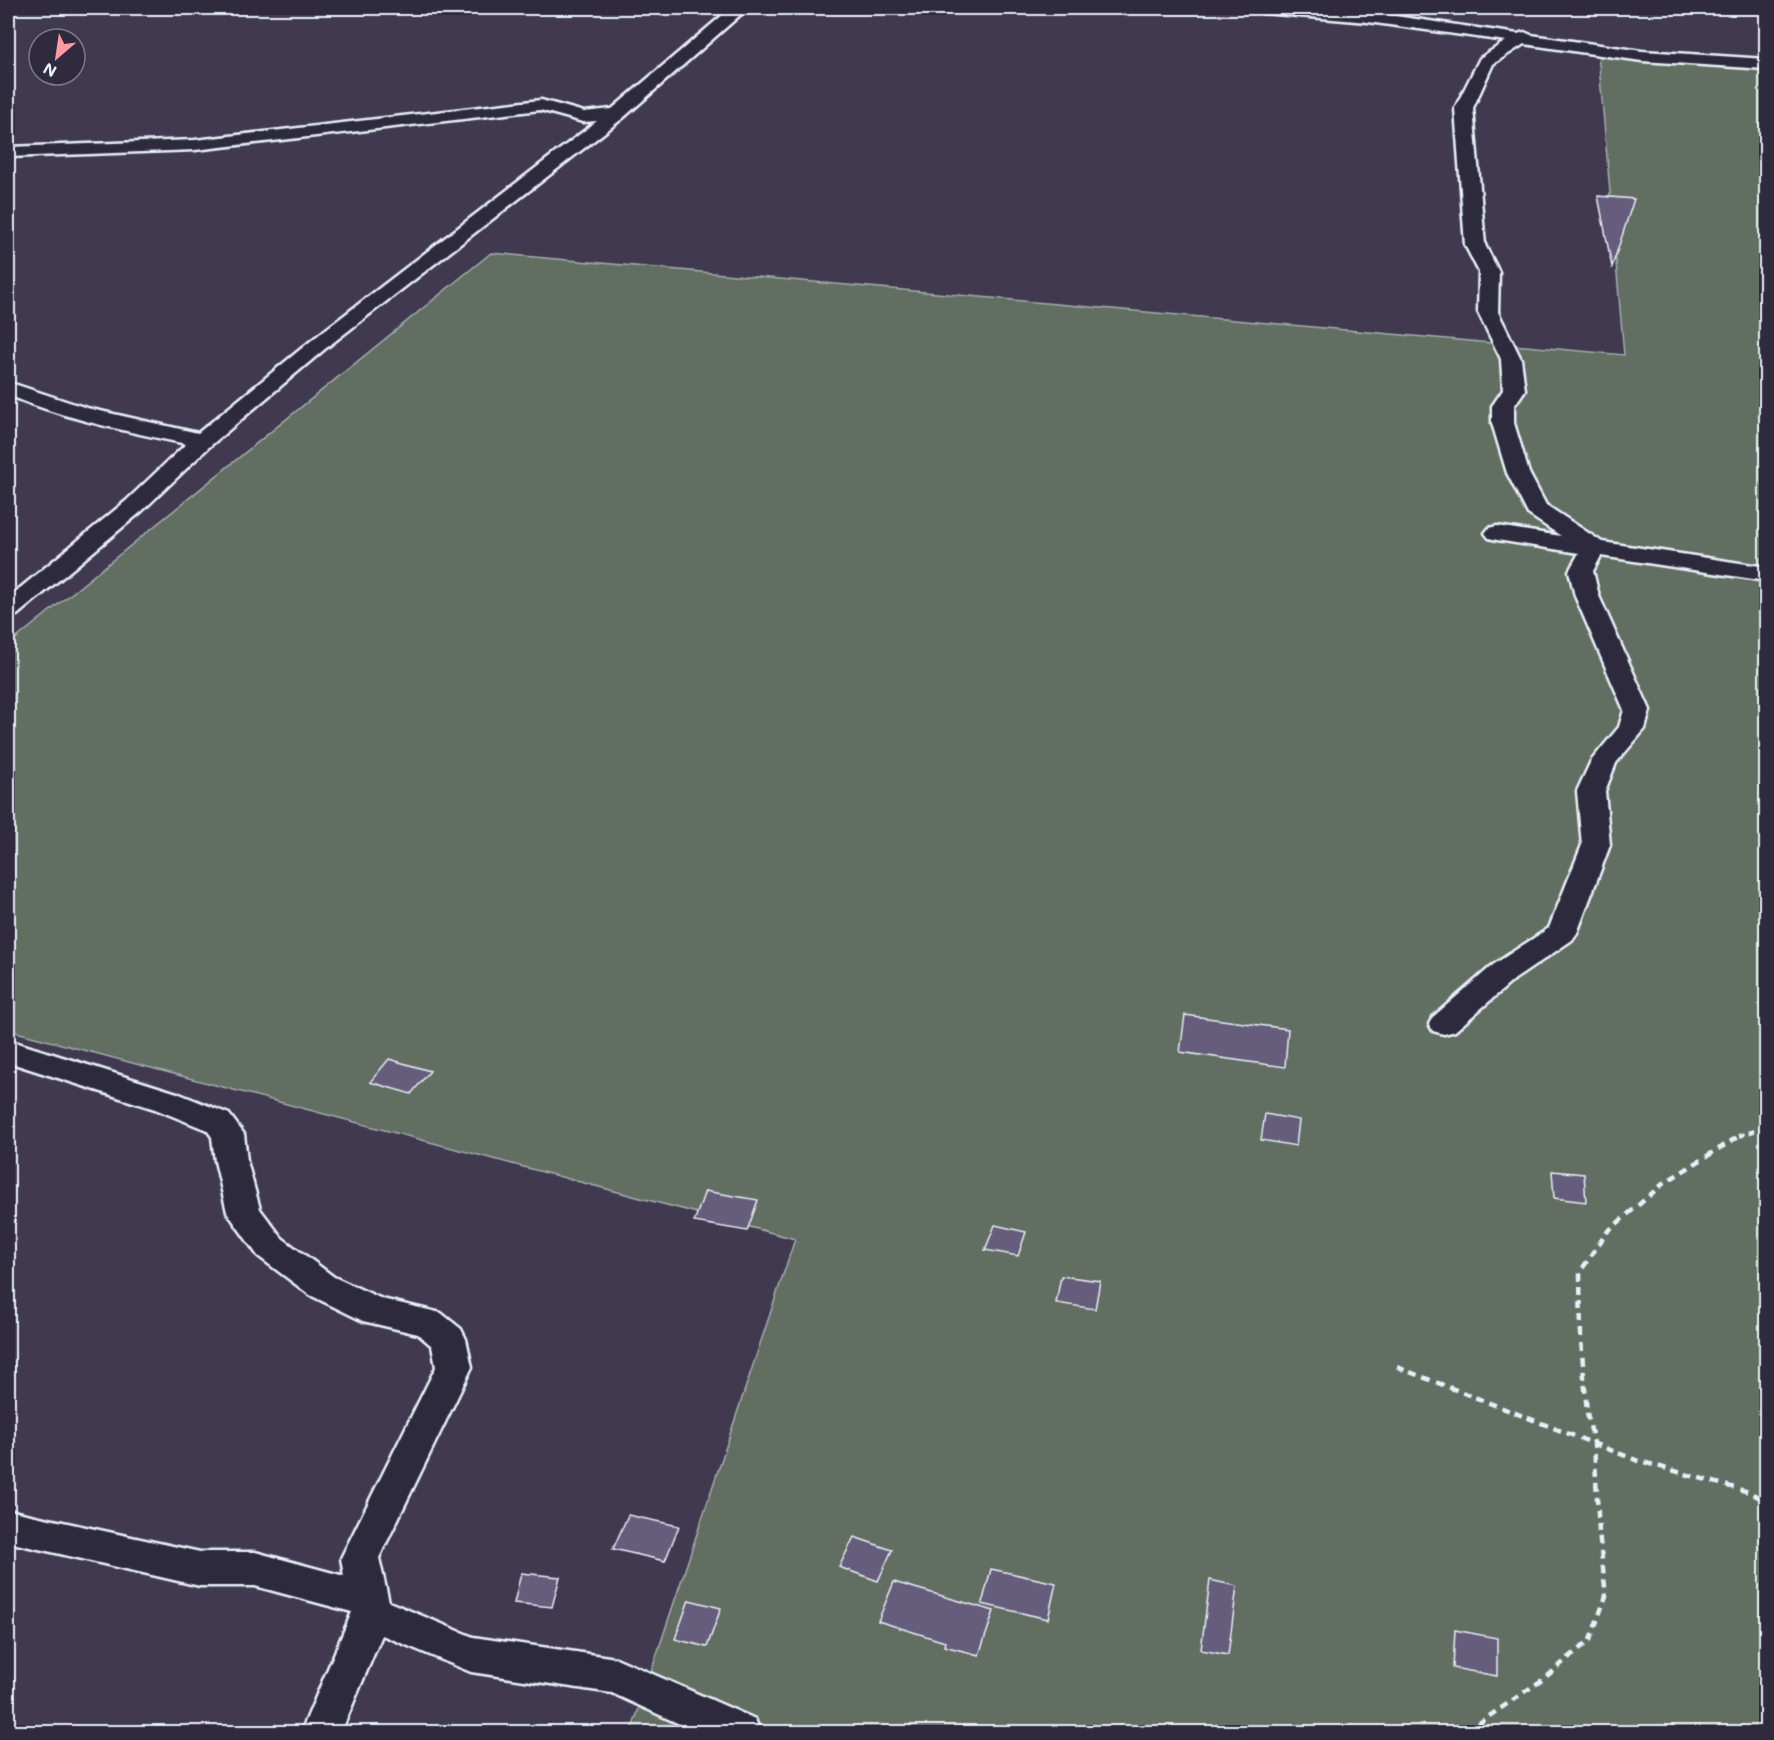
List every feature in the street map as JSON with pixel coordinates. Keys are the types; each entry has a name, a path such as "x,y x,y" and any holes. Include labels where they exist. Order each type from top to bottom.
{"street":[{"path":"8,610 134,506 202,441 319,344 617,114 740,8"},
{"path":"1262,8 1368,17 1445,29 1524,37 1642,56 1767,64"},
{"path":"1368,17 1407,8"},
{"path":"1524,37 1486,61 1464,108 1475,245 1489,272 1486,298 1488,312 1511,359 1514,390 1503,406 1503,423 1518,473 1536,509 1594,547"},
{"path":"8,152 195,145 541,105 583,117 617,114"},
{"path":"8,388 29,398 78,413 202,441"},
{"path":"1497,533 1767,574"},
{"path":"1444,1024 1503,972 1562,933 1596,845 1591,791 1604,761 1632,729 1636,710 1587,596 1581,571 1594,547"},
{"path":"8,1051 166,1101 218,1122 228,1134 231,1161 244,1212 270,1247 322,1286 375,1311 429,1323 448,1339 454,1368 397,1479 360,1558 370,1606 321,1732"},
{"path":"8,1526 200,1569 255,1569 370,1606 471,1654 616,1676 740,1732"}],"path":[{"path":"1466,1732 1542,1680 1590,1640 1606,1596 1599,1532 1594,1443 1585,1392 1580,1272 1606,1232 1664,1183 1742,1134 1767,1127"},
{"path":"1397,1367 1636,1460 1749,1492 1767,1501"}],"green space":[{"path":"1598,53 1766,66 1766,1732 631,1732 795,1239 8,1030 8,645 491,253 1624,355"}],"building":[{"path":"1598,196 1634,199 1612,267"},
{"path":"1185,1015 1288,1029 1285,1067 1180,1052"},
{"path":"389,1059 430,1071 411,1094 370,1082"},
{"path":"1265,1114 1299,1120 1296,1146 1261,1140"},
{"path":"1552,1171 1584,1174 1586,1202 1554,1198"},
{"path":"705,1191 758,1200 747,1231 694,1222"},
{"path":"995,1225 1026,1232 1018,1256 985,1250"},
{"path":"1061,1276 1100,1281 1095,1309 1056,1303"},
{"path":"628,1515 679,1526 665,1561 613,1549"},
{"path":"854,1537 892,1550 878,1581 839,1567"},
{"path":"991,1569 1056,1583 1048,1619 982,1604"},
{"path":"521,1573 560,1577 552,1607 514,1603"},
{"path":"1210,1580 1237,1586 1228,1655 1201,1650"},
{"path":"894,1582 994,1611 979,1655 944,1646 945,1642 878,1621"},
{"path":"689,1600 721,1608 707,1647 675,1639"},
{"path":"1455,1630 1497,1638 1497,1676 1453,1668"}]}
